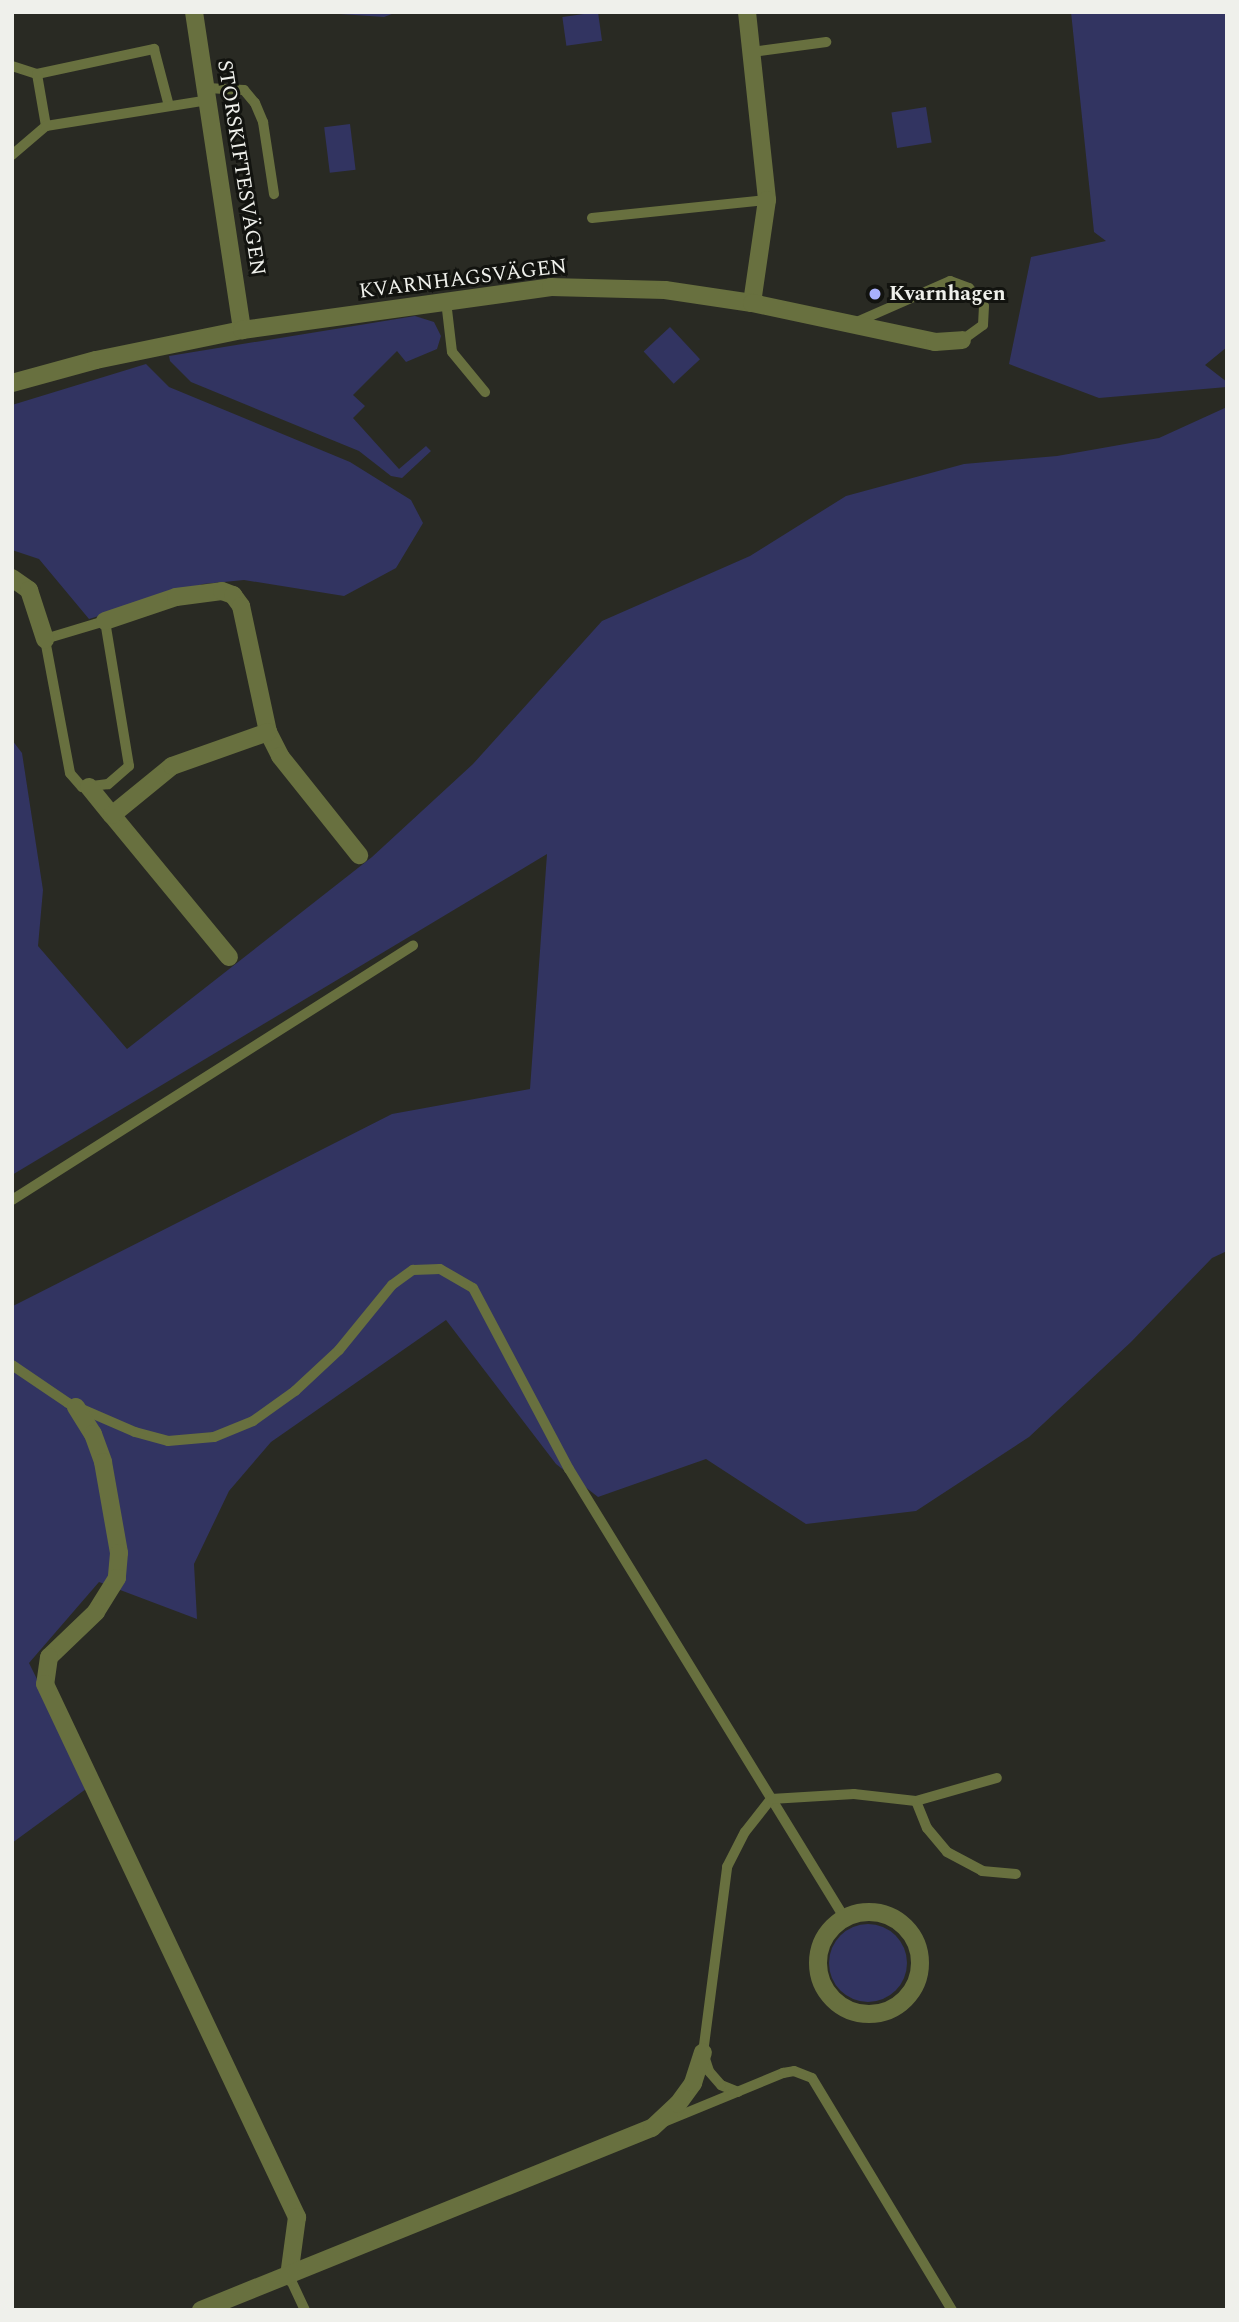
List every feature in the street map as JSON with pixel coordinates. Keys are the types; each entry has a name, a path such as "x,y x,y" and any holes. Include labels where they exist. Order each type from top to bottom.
{"street":[{"name":"STORSKIFTESVÄGEN","path":"194,12 242,330"},
{"path":"747,12 767,200 752,303"},
{"name":"KVARNHAGSVÄGEN","path":"12,383 96,360 242,330 551,287 665,290 752,303 935,342 962,340"},
{"path":"12,578 29,590 45,639"},
{"path":"105,621 176,597 222,591 233,595 241,606 268,732 280,756 359,855"},
{"path":"112,815 172,766 268,732"},
{"path":"89,787 229,957"},
{"path":"76,1407 93,1434 103,1462 119,1553 117,1578 96,1612 49,1657 45,1684 297,2217 289,2276"},
{"path":"865,1911 885,1914 903,1924 915,1939 921,1959 918,1979 909,1996 893,2009 873,2014 853,2012 836,2002 823,1987 818,1967 820,1947 830,1929 845,1917 865,1911"},
{"path":"201,2310 652,2128 678,2104 693,2083 702,2053"}],"lane":[{"path":"752,52 826,41"},
{"path":"12,66 37,74 154,49 169,106"},
{"path":"37,74 46,126"},
{"path":"12,155 46,126 169,106 207,94 244,90 255,103 263,122 274,194"},
{"path":"592,218 767,200"},
{"path":"849,325 950,281 969,288 984,306 983,325 962,340"},
{"path":"446,301 452,352 485,392"},
{"path":"105,621 130,757 125,774 117,780 82,787 71,773 45,639 105,621"},
{"path":"12,1200 413,946"},
{"path":"12,1365 76,1407 168,1441 214,1437 253,1421 295,1391 339,1350 392,1285 414,1270 440,1269 473,1288 569,1469 845,1917"},
{"path":"738,2092 721,2085 709,2071 702,2053 727,1867 745,1832 771,1799 853,1794 916,1801 997,1778"},
{"path":"916,1801 928,1828 947,1852 982,1871 1016,1874"},
{"path":"652,2128 794,2071 812,2078 952,2310"},
{"path":"289,2276 305,2310"}],"shaded area":[{"path":"311,12 397,12 384,17"},
{"path":"598,12 602,41 566,46 562,17"},
{"path":"1071,12 1227,12 1227,347 1205,365 1227,382 1227,387 1099,398 1009,364 1031,257 1106,241 1094,232"},
{"path":"926,107 932,143 897,148 891,112"},
{"path":"350,124 356,170 330,173 324,127"},
{"path":"415,316 434,322 441,336 437,349 406,362 397,351 353,395 365,406 353,418 399,469 426,446 431,451 402,478 391,476 359,451 191,382 170,361 169,356"},
{"path":"670,327 700,359 674,384 644,352"},
{"path":"146,364 169,387 350,462 411,500 423,523 396,568 344,596 244,580 203,584 89,619 39,559 12,550 12,405"},
{"path":"1227,407 1227,1251 1212,1258 1131,1342 1029,1437 916,1511 806,1524 706,1459 598,1497 556,1464 446,1320 271,1442 229,1491 194,1564 197,1619 99,1582 29,1663 90,1786 12,1843 13,1306 392,1114 530,1089 547,854 12,1175 12,740 22,753 43,890 38,946 127,1049 372,857 473,764 602,621 750,556 846,496 964,464 1057,456 1159,438"},
{"path":"868,1924 883,1927 895,1936 904,1948 907,1963 904,1978 895,1990 883,1999 868,2002 853,1999 841,1990 832,1978 829,1963 832,1948 841,1936 853,1927"}],"place":[{"name":"Kvarnhagen","path":"875,294"}]}
